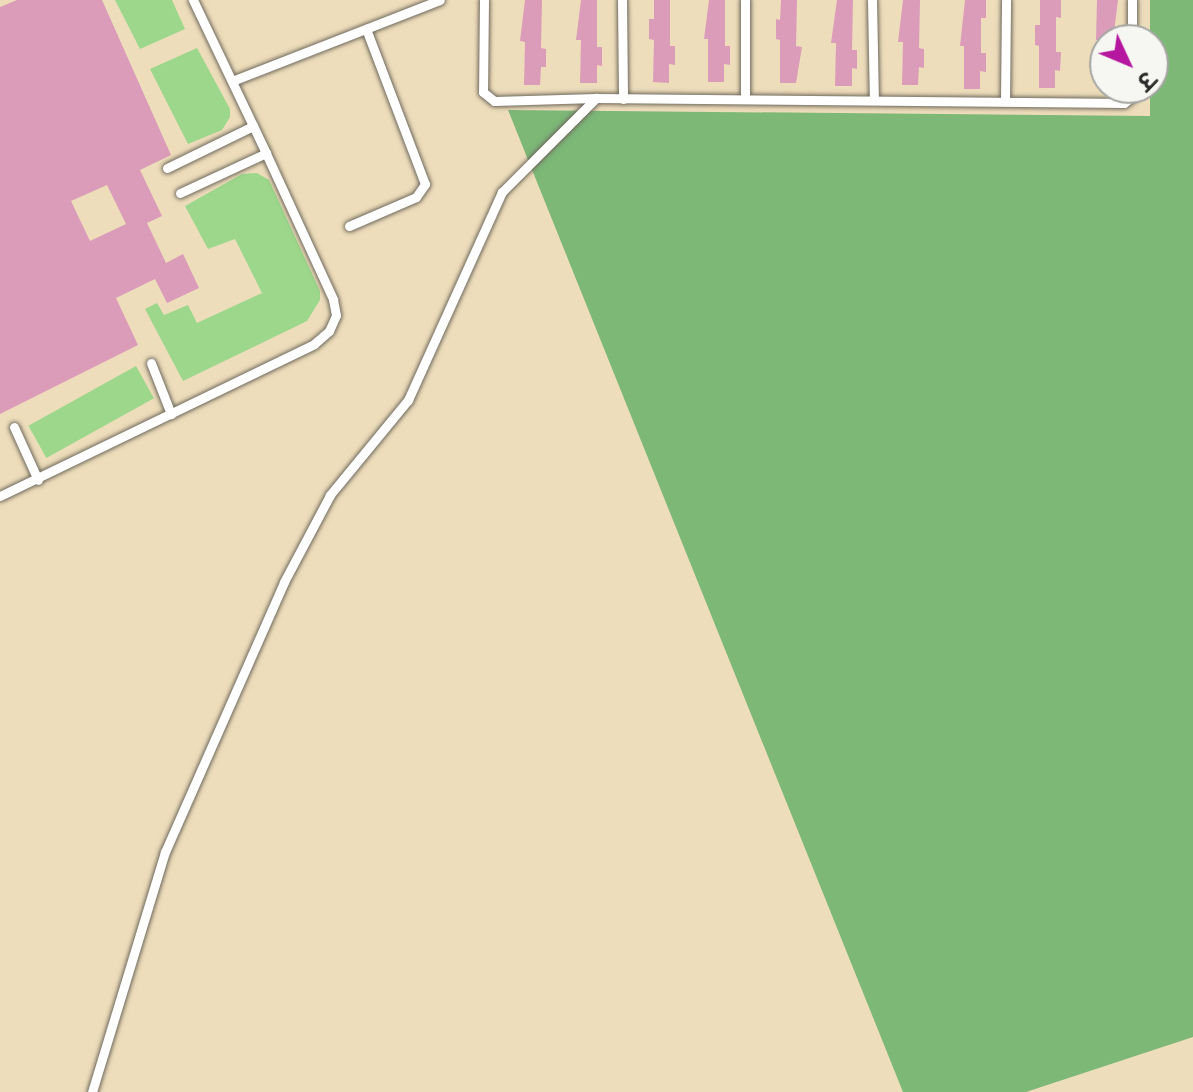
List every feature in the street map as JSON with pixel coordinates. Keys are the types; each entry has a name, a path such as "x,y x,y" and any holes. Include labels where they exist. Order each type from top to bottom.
{"lane":[{"path":"0,496 314,344 329,331 336,315 333,299 193,0"},
{"path":"232,81 440,0"},
{"path":"484,0 485,96 494,101 596,98 1089,102"},
{"path":"622,0 623,99"},
{"path":"745,0 745,99"},
{"path":"872,0 874,100"},
{"path":"1005,101 1006,0"},
{"path":"1132,0 1132,24"},
{"path":"349,226 416,197 425,184 366,29"},
{"path":"92,1092 165,852 284,582 330,495 408,400 502,192 596,98"},
{"path":"167,168 253,126"},
{"path":"180,193 266,153"},
{"path":"151,363 171,414"},
{"path":"14,427 38,480"}],"green space":[{"path":"115,0 172,0 185,29 140,49"},
{"path":"1150,0 1193,0 1193,1037 1026,1092 903,1092 508,110 1150,116 1150,104 1169,104 1169,24 1150,24"},
{"path":"197,48 230,109 230,117 222,130 188,144 150,69"},
{"path":"257,173 269,180 320,291 320,300 307,321 183,381 145,309 157,303 164,315 188,305 197,323 262,293 235,239 208,249 185,206 242,174"},
{"path":"136,366 154,398 46,458 28,426"}],"building":[{"path":"17,0 102,0 171,155 140,170 162,216 147,223 166,263 183,254 199,288 167,303 155,279 116,298 138,345 0,414 0,7","holes":["107,185 126,224 90,241 71,201"]},
{"path":"525,0 542,0 541,48 546,49 546,67 541,67 540,85 524,85 525,42 520,41"},
{"path":"581,0 597,0 597,47 602,47 602,66 597,65 597,83 580,83 581,40 576,40"},
{"path":"654,0 670,0 670,46 675,46 675,65 669,64 669,83 653,82 654,40 649,39 649,19 654,19"},
{"path":"709,0 725,0 725,46 730,46 730,65 724,64 724,82 708,82 708,39 704,39"},
{"path":"781,0 797,0 796,46 802,47 796,83 780,83 780,40 776,39 776,19 780,20"},
{"path":"837,0 853,0 852,50 857,50 857,69 852,68 852,86 835,86 836,43 831,43"},
{"path":"903,0 920,0 919,48 924,49 924,68 919,67 918,85 902,85 903,42 898,42"},
{"path":"965,0 986,0 986,18 981,18 981,53 986,53 986,72 980,71 980,89 964,89 964,46 960,46"},
{"path":"1040,0 1061,0 1061,18 1056,17 1056,52 1061,52 1060,71 1055,70 1055,88 1039,88 1039,46 1035,45 1035,25 1040,25"},
{"path":"1097,0 1118,0 1115,24 1096,24"}]}
